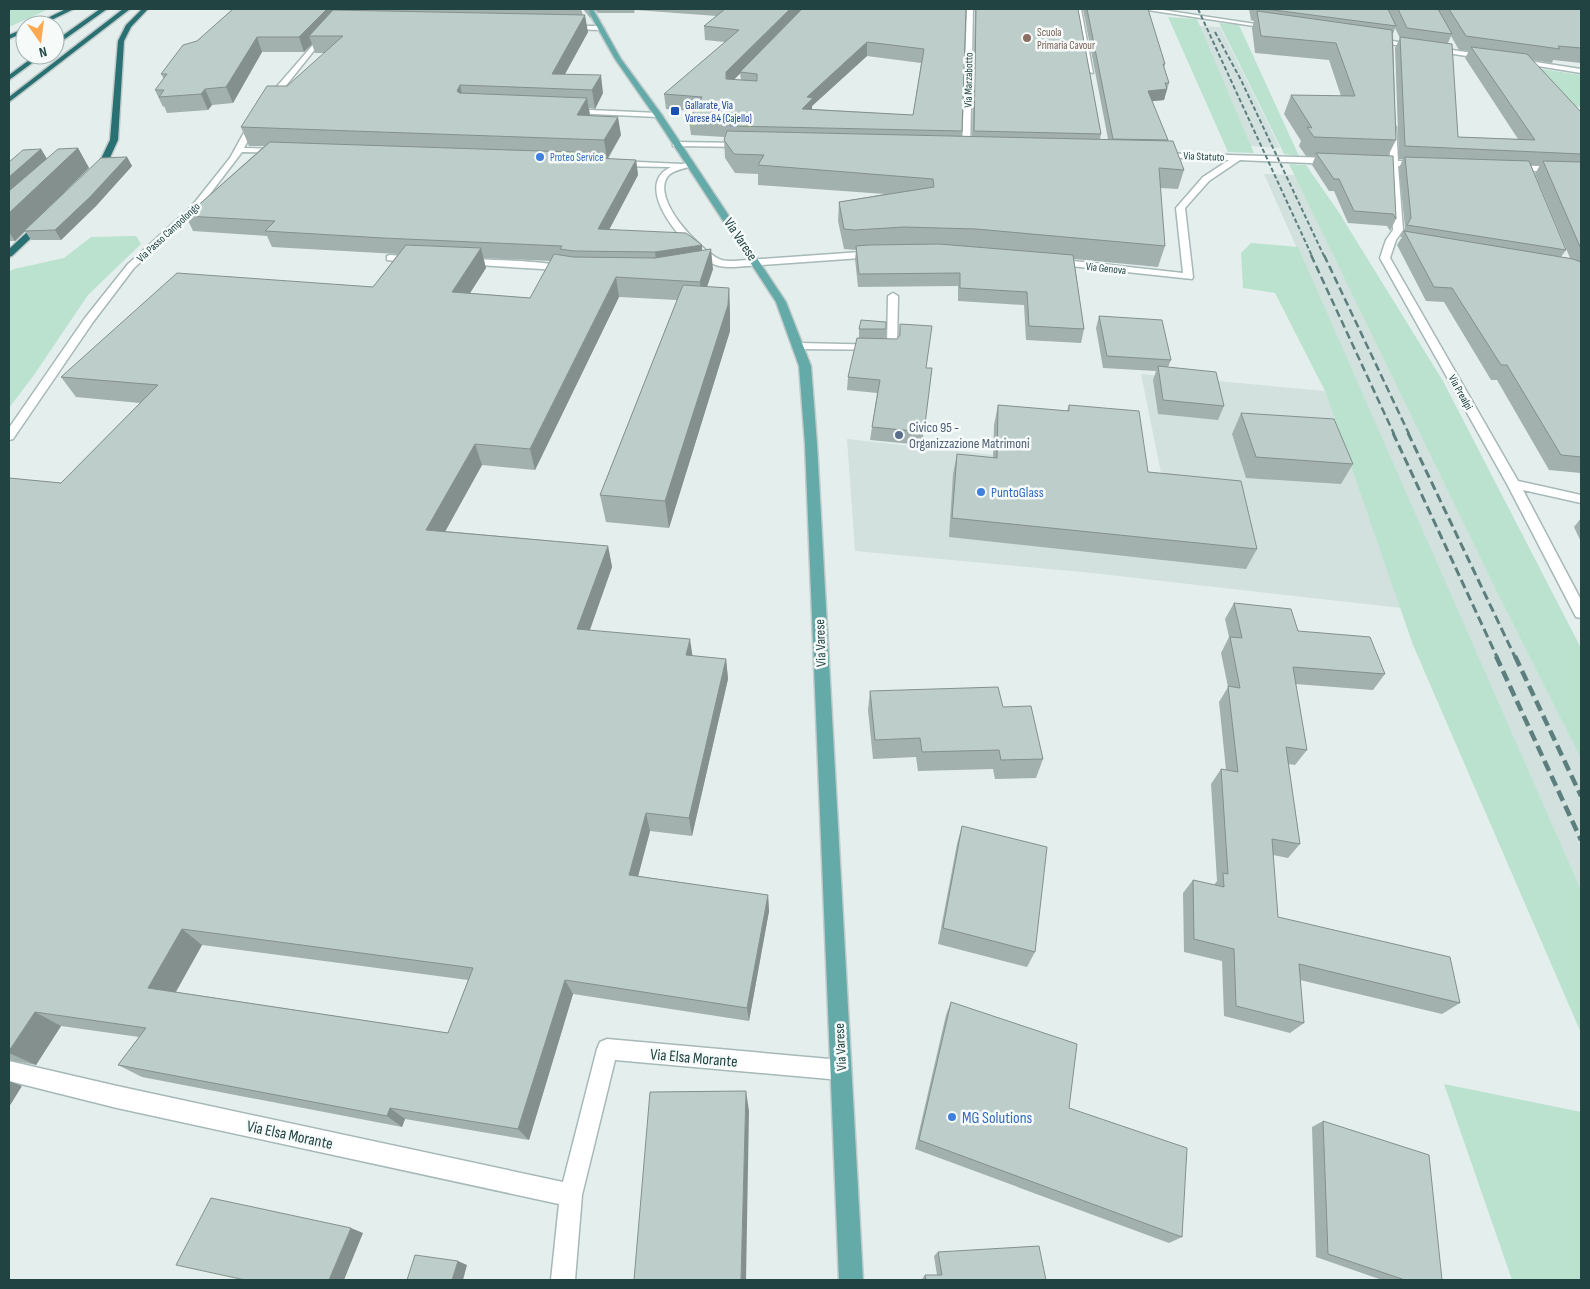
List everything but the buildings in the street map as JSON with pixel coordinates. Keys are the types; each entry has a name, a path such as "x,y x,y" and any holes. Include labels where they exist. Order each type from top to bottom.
{"highway":[{"path":"58,15 71,9"},
{"path":"65,37 104,9"},
{"path":"9,100 127,9"},
{"path":"88,178 104,162 114,140 122,41 128,26 145,9"},
{"path":"9,78 27,65"},
{"path":"9,254 50,215"}],"main road":[{"name":"Via Varese","path":"590,9 618,59"},
{"name":"Via Varese","path":"586,22 618,59 658,115 757,263 781,302 799,346 806,375 851,1280"}],"street":[{"name":"Via Passo Campolongo","path":"9,436 89,320 131,266 194,210 241,150 260,113 341,23 350,9"},
{"name":"Via Marzabotto","path":"966,151 970,9"},
{"path":"1078,9 1091,76"},
{"path":"1144,9 1279,28"},
{"path":"561,28 601,28"},
{"path":"1390,52 1393,43 1392,33"},
{"path":"1365,39 1492,58"},
{"path":"1448,43 1453,52"},
{"path":"1512,61 1581,71"},
{"path":"562,111 658,115"},
{"name":"Via Prealpi","path":"1392,115 1393,164 1398,230 1397,241 1385,258 1513,484 1581,613"},
{"path":"676,144 753,146"},
{"path":"241,150 290,152"},
{"path":"956,151 976,151"},
{"name":"Via Statuto","path":"1153,155 1345,162"},
{"name":"Via Genova","path":"1041,261 1188,277 1180,208 1206,179 1239,157"},
{"path":"1364,162 1434,165"},
{"path":"606,164 659,166 690,164"},
{"path":"690,164 666,174 662,178 661,191 664,203 673,222 690,241 706,256 720,263"},
{"path":"1499,168 1529,173 1581,171"},
{"path":"702,266 720,263 757,263 890,253"},
{"path":"390,258 428,260"},
{"path":"456,262 542,266 577,272"},
{"path":"799,346 892,348 893,296"},
{"path":"1513,484 1581,499"},
{"name":"Via Elsa Morante","path":"563,1280 571,1195 607,1050 841,1070"},
{"name":"Via Elsa Morante","path":"9,1071 117,1097 571,1195"}],"shaded area":[{"path":"1199,26 1220,27 1280,148 1251,146"},
{"path":"1264,174 1295,175 1496,590 1581,759 1581,890"},
{"path":"1141,374 1325,391 1401,608 1092,573 855,551 847,439 1161,473"}],"green space":[{"path":"9,9 49,9 36,15 15,15 15,24 9,27"},
{"path":"1168,17 1197,19 1254,153 1228,152"},
{"path":"1219,23 1239,25 1299,156 1284,154"},
{"path":"1523,66 1581,75 1581,107 1522,98"},
{"path":"1289,164 1306,165 1338,211 1443,381 1581,648 1581,759 1496,590"},
{"path":"136,236 141,244 88,295 34,375 9,408 9,272 14,269 64,258 91,237"},
{"path":"1251,243 1298,247 1581,890 1581,1033 1413,645 1325,391 1275,293 1243,288 1241,253"},
{"path":"1444,1084 1581,1112 1581,1280 1512,1280"}],"railway":[{"path":"1198,9 1312,256"},
{"path":"1215,32 1241,80 1324,256"},
{"path":"1311,255 1394,434"},
{"path":"1324,255 1409,434"},
{"path":"1393,433 1497,657"},
{"path":"1408,433 1515,657"},
{"path":"1496,656 1581,840"},
{"path":"1515,656 1581,796"}],"place":[{"name":"Scuola Primaria Cavour","path":"1027,38"},
{"name":"Gallarate, Via Varese 84 (Cajello)","path":"675,111"},
{"name":"Proteo Service","path":"540,157"},
{"name":"Civico 95 - Organizzazione Matrimoni","path":"899,435"},
{"name":"PuntoGlass","path":"981,492"},
{"name":"MG Solutions","path":"952,1117"}]}
